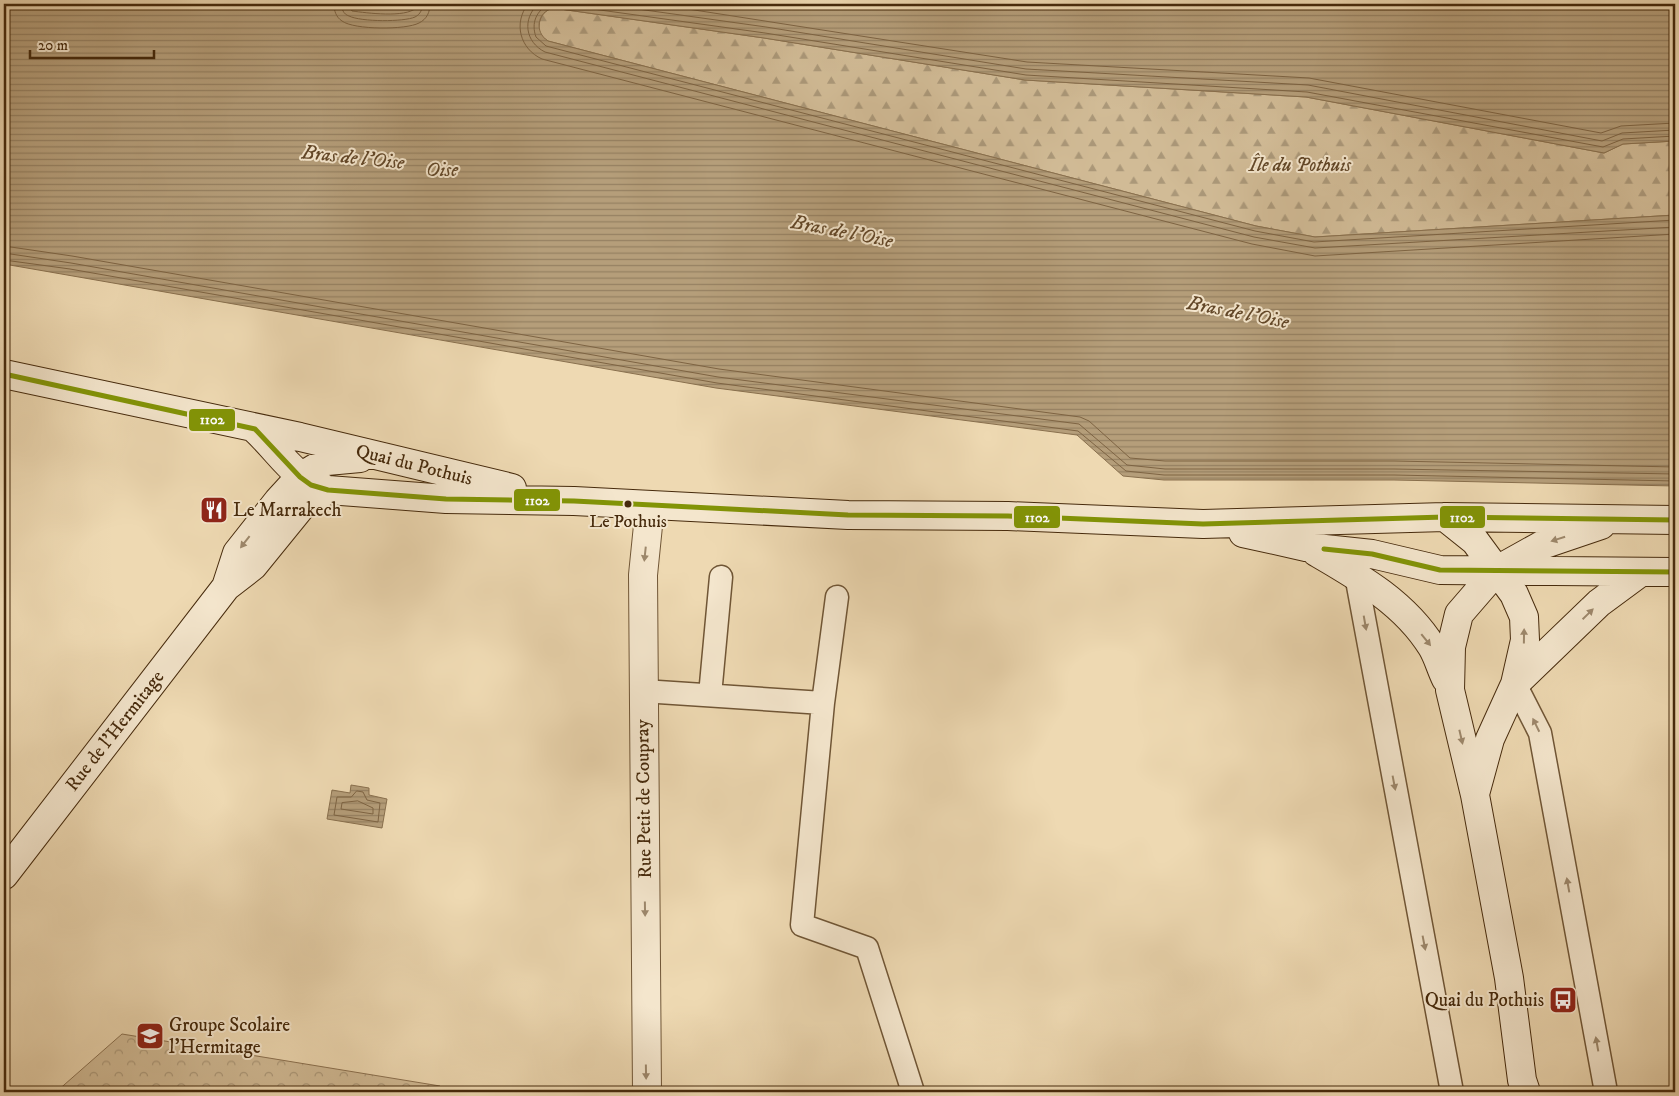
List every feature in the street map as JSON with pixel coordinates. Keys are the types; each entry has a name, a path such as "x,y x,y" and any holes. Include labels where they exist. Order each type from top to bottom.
{"main road":[{"name":"Quai du Pothuis","path":"4,374 255,429 300,437 485,483 574,501"},
{"path":"255,429 312,485"},
{"path":"300,437 310,449 312,485"},
{"path":"312,485 338,458 381,457"},
{"name":"Quai du Pothuis","path":"312,485 446,499 574,501 848,516 1008,516 1203,524 1444,517 1675,520"},
{"name":"Rue de l'Hermitage","path":"4,875 226,587 237,553 278,501 312,485"},
{"name":"Rue Petit de Coupray","path":"647,1092 643,575 650,506"},
{"path":"1444,517 1475,541 1514,594 1524,617 1525,640 1516,684 1490,739 1475,795"},
{"path":"1526,1092 1522,1080 1509,978 1475,795 1450,690 1451,647 1459,614 1497,570 1542,544 1620,518"},
{"name":"Quai du Pothuis","path":"1203,524 1306,547 1372,554 1440,570 1675,572"},
{"name":"Quai du Pothuis","path":"1306,547 1356,575 1389,598 1408,617 1433,648 1450,690"},
{"path":"1516,684 1600,603 1641,572"}],"lane":[{"path":"1356,575 1452,1092"},
{"path":"710,695 721,577"},
{"path":"837,597 823,703 802,925 867,948 913,1092"},
{"path":"1516,684 1540,733 1606,1092"},
{"path":"643,691 823,703"}],"green space":[{"path":"328,4 413,4 411,6 381,9"},
{"name":"Île du Pothuis","path":"553,8 764,38 1025,80 1306,97 1604,153 1623,144 1675,141 1675,215 1315,237 1256,226 548,41 540,35 539,26 545,12"},
{"path":"122,1034 440,1086 440,1092 56,1092"}],"water":[{"name":"Oise","path":"4,4 328,4 381,9 411,6 413,4 1675,4 1675,141 1623,144 1604,153 1306,97 1025,80 764,38 553,8 548,10 541,18 539,28 548,41 1256,226 1315,237 1675,215 1675,486 1394,480 1164,480 1123,476 1077,435 716,388 4,264"},
{"path":"351,785 369,788 369,795 387,799 382,828 327,819 332,790 350,793"}],"transit line":[{"name":"1102","path":"4,374 255,429 300,477 311,485 328,490 446,499 574,501 848,515 1008,516 1203,524 1445,517 1675,520"},
{"name":"1102","path":"1324,549 1372,554 1440,570 1675,572"}],"place":[{"name":"Le Pothuis","path":"628,504"},
{"name":"Le Marrakech","path":"214,510"},
{"name":"Quai du Pothuis","path":"1563,1000"},
{"name":"Groupe Scolaire l'Hermitage","path":"150,1036"}],"water label":[{"name":"Bras de l'Oise","path":"353,158"},
{"name":"Bras de l'Oise","path":"842,232"},
{"name":"Bras de l'Oise","path":"1238,313"}]}
